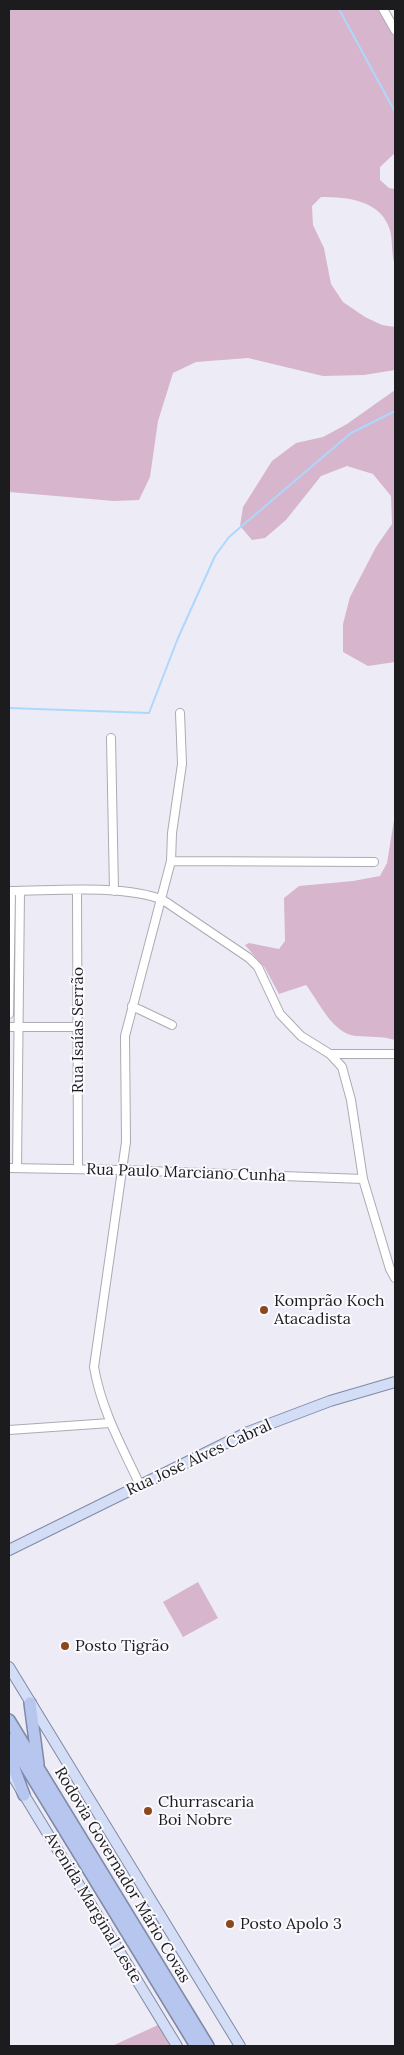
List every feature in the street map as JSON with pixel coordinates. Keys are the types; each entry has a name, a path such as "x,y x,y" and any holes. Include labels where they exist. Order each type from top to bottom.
{"highway":[{"path":"30,1703 38,1768"},
{"name":"Rodovia Governador Mário Covas","path":"9,1720 208,2046"},
{"name":"Rodovia Governador Mário Covas","path":"9,1739 196,2046"},
{"path":"9,1755 24,1795"}],"main road":[{"name":"Rua José Alves Cabral","path":"9,1550 248,1432 330,1401 395,1382"},
{"path":"9,1667 240,2046"},
{"name":"Avenida Marginal Leste","path":"9,1770 177,2046"}],"street":[{"path":"383,9 395,30"},
{"path":"140,1485 110,1423 97,1384 94,1367 123,1170 127,1115 125,1036 171,861 172,834 182,764 180,713"},
{"path":"111,738 114,891"},
{"path":"171,861 374,862"},
{"path":"13,1168 19,1027 20,891"},
{"name":"Rua Isaías Serrão","path":"77,891 78,1169"},
{"path":"9,1014 10,892 114,891 147,894 162,900 249,958 258,967 280,1014 308,1042 330,1054 338,1061 346,1076 362,1180 390,1269 395,1278"},
{"path":"132,1006 172,1025"},
{"path":"9,1027 78,1028"},
{"path":"330,1054 389,1052 395,1054"},
{"name":"Rua Paulo Marciano Cunha","path":"13,1168 123,1170 362,1180"},
{"path":"9,1430 110,1423"}],"shaded area":[{"path":"9,9 378,9 395,36 395,153 380,167 380,180 389,188 395,189 395,265 390,230 386,220 371,206 362,202 341,198 321,197 312,206 313,225 324,248 331,284 343,302 365,317 382,325 395,327 395,370 364,375 323,376 248,358 196,362 173,373 158,421 150,477 139,500 114,501 9,492"},
{"path":"395,390 395,662 368,666 343,652 343,624 350,597 376,547 392,524 391,496 373,474 347,466 321,476 286,520 265,538 252,540 240,526 243,507 272,461 296,443 323,437 347,424"},
{"path":"395,814 395,1040 381,1037 356,1036 340,1030 327,1016 306,985 279,994 265,968 245,945 249,943 279,949 285,941 284,898 299,886 353,881 380,876 387,863"},
{"path":"198,1582 218,1618 183,1637 163,1602"},
{"path":"158,2025 170,2046 112,2046"}],"waterway":[{"path":"339,9 395,112"},
{"path":"9,708 149,713 178,638 215,556 229,537 351,433 395,411"}],"place":[{"name":"Komprão Koch Atacadista","path":"264,1310"},
{"name":"Posto Tigrão","path":"65,1646"},
{"name":"Churrascaria Boi Nobre","path":"148,1811"},
{"name":"Posto Apolo 3","path":"230,1924"}]}
